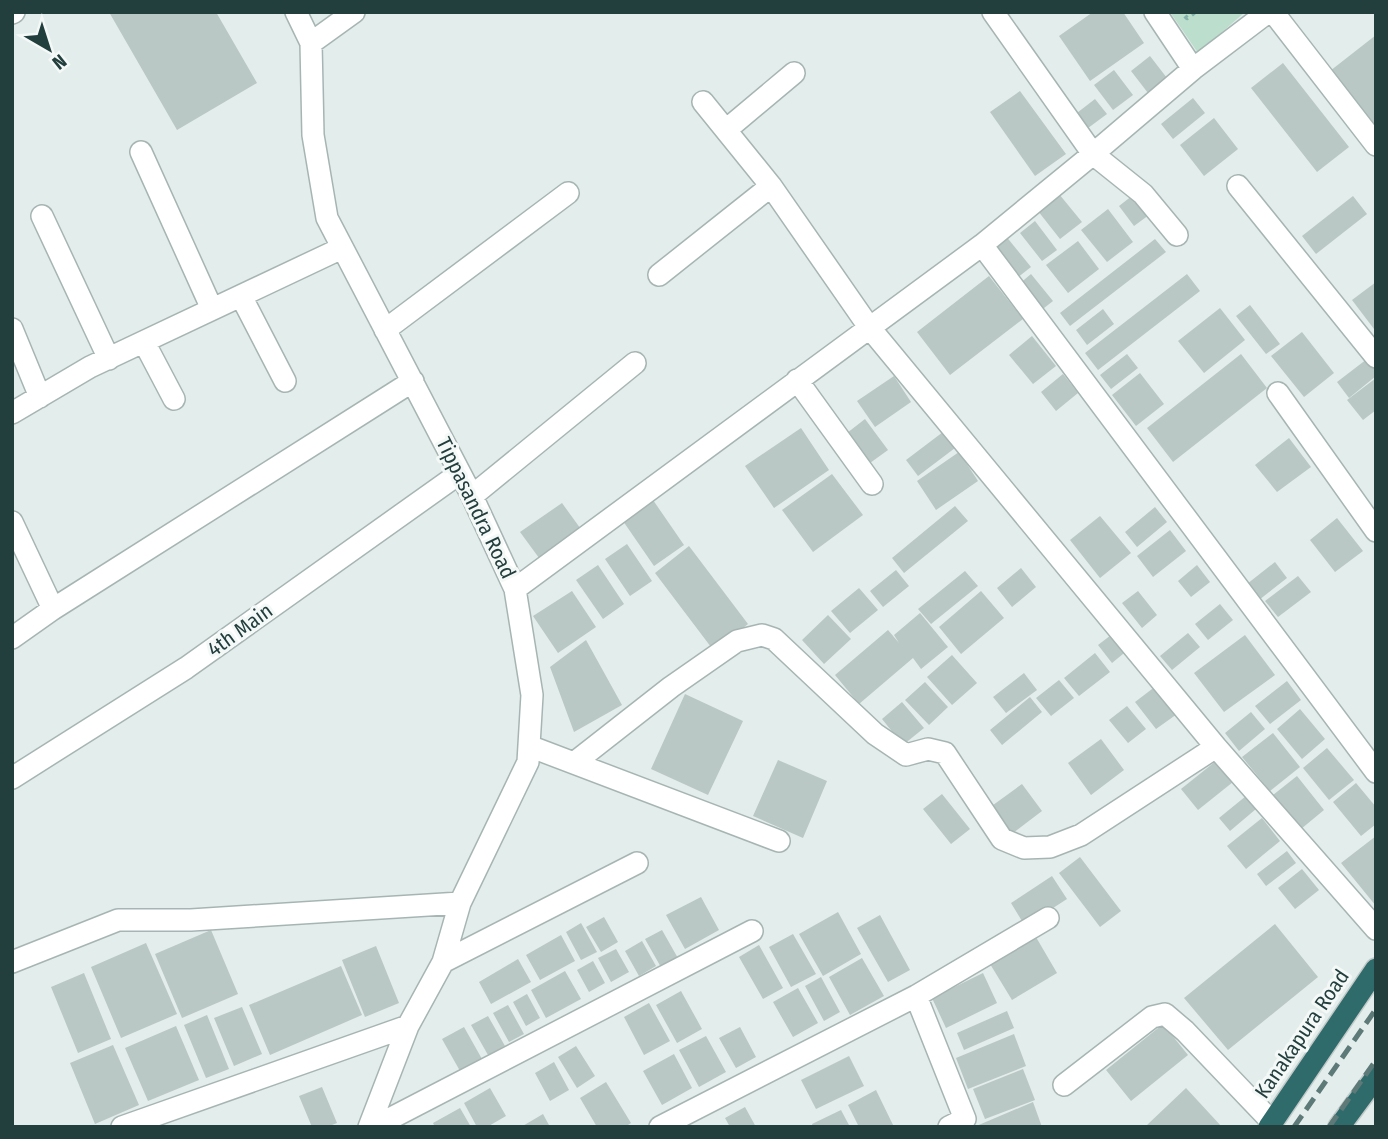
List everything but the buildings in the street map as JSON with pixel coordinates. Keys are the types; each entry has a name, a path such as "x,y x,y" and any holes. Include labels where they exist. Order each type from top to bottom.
{"highway":[{"name":"Kanakapura Road","path":"1270,1124 1376,969"},
{"path":"1339,1127 1376,1077"}],"street":[{"name":"Tippasandra Road","path":"296,12 312,43 313,135 327,218 460,472 515,589 532,695 528,762 460,903 443,962 408,1026 371,1127"},
{"path":"312,43 354,12"},
{"path":"993,12 1093,154 1143,194 1177,235"},
{"path":"1155,12 1193,69"},
{"path":"515,589 982,244 1193,69 1270,12 1376,145"},
{"path":"726,130 794,73"},
{"path":"703,102 771,186 869,327 1216,747 1376,929"},
{"path":"141,152 212,309"},
{"path":"659,275 771,186"},
{"path":"1238,186 1376,357"},
{"path":"385,330 568,193"},
{"path":"42,216 109,359"},
{"path":"982,244 1376,772"},
{"path":"12,413 90,368 342,248"},
{"path":"241,296 285,381"},
{"path":"12,329 40,397"},
{"path":"144,342 174,399"},
{"path":"472,496 635,363"},
{"path":"797,380 872,484"},
{"path":"12,638 53,608 413,382"},
{"path":"1278,393 1376,531"},
{"name":"4th Main","path":"12,778 186,668 460,472"},
{"path":"12,522 53,608"},
{"path":"574,763 671,687 737,641 762,635 774,639 875,734 906,755 928,749 945,754 1002,839 1024,848 1050,847 1081,835 1216,747"},
{"path":"529,746 779,841"},
{"path":"443,962 637,863"},
{"path":"12,962 118,920 191,920 460,903"},
{"path":"660,1127 916,996 1048,918"},
{"path":"371,1127 752,931"},
{"path":"916,996 965,1119 949,1127"},
{"path":"1064,1085 1153,1017 1165,1014 1185,1031 1270,1124"},
{"path":"122,1127 408,1026"}],"green space":[{"path":"1170,12 1245,12 1198,53"}],"railway":[{"path":"1294,1127 1376,1009"},
{"path":"1329,1127 1376,1060"}]}
